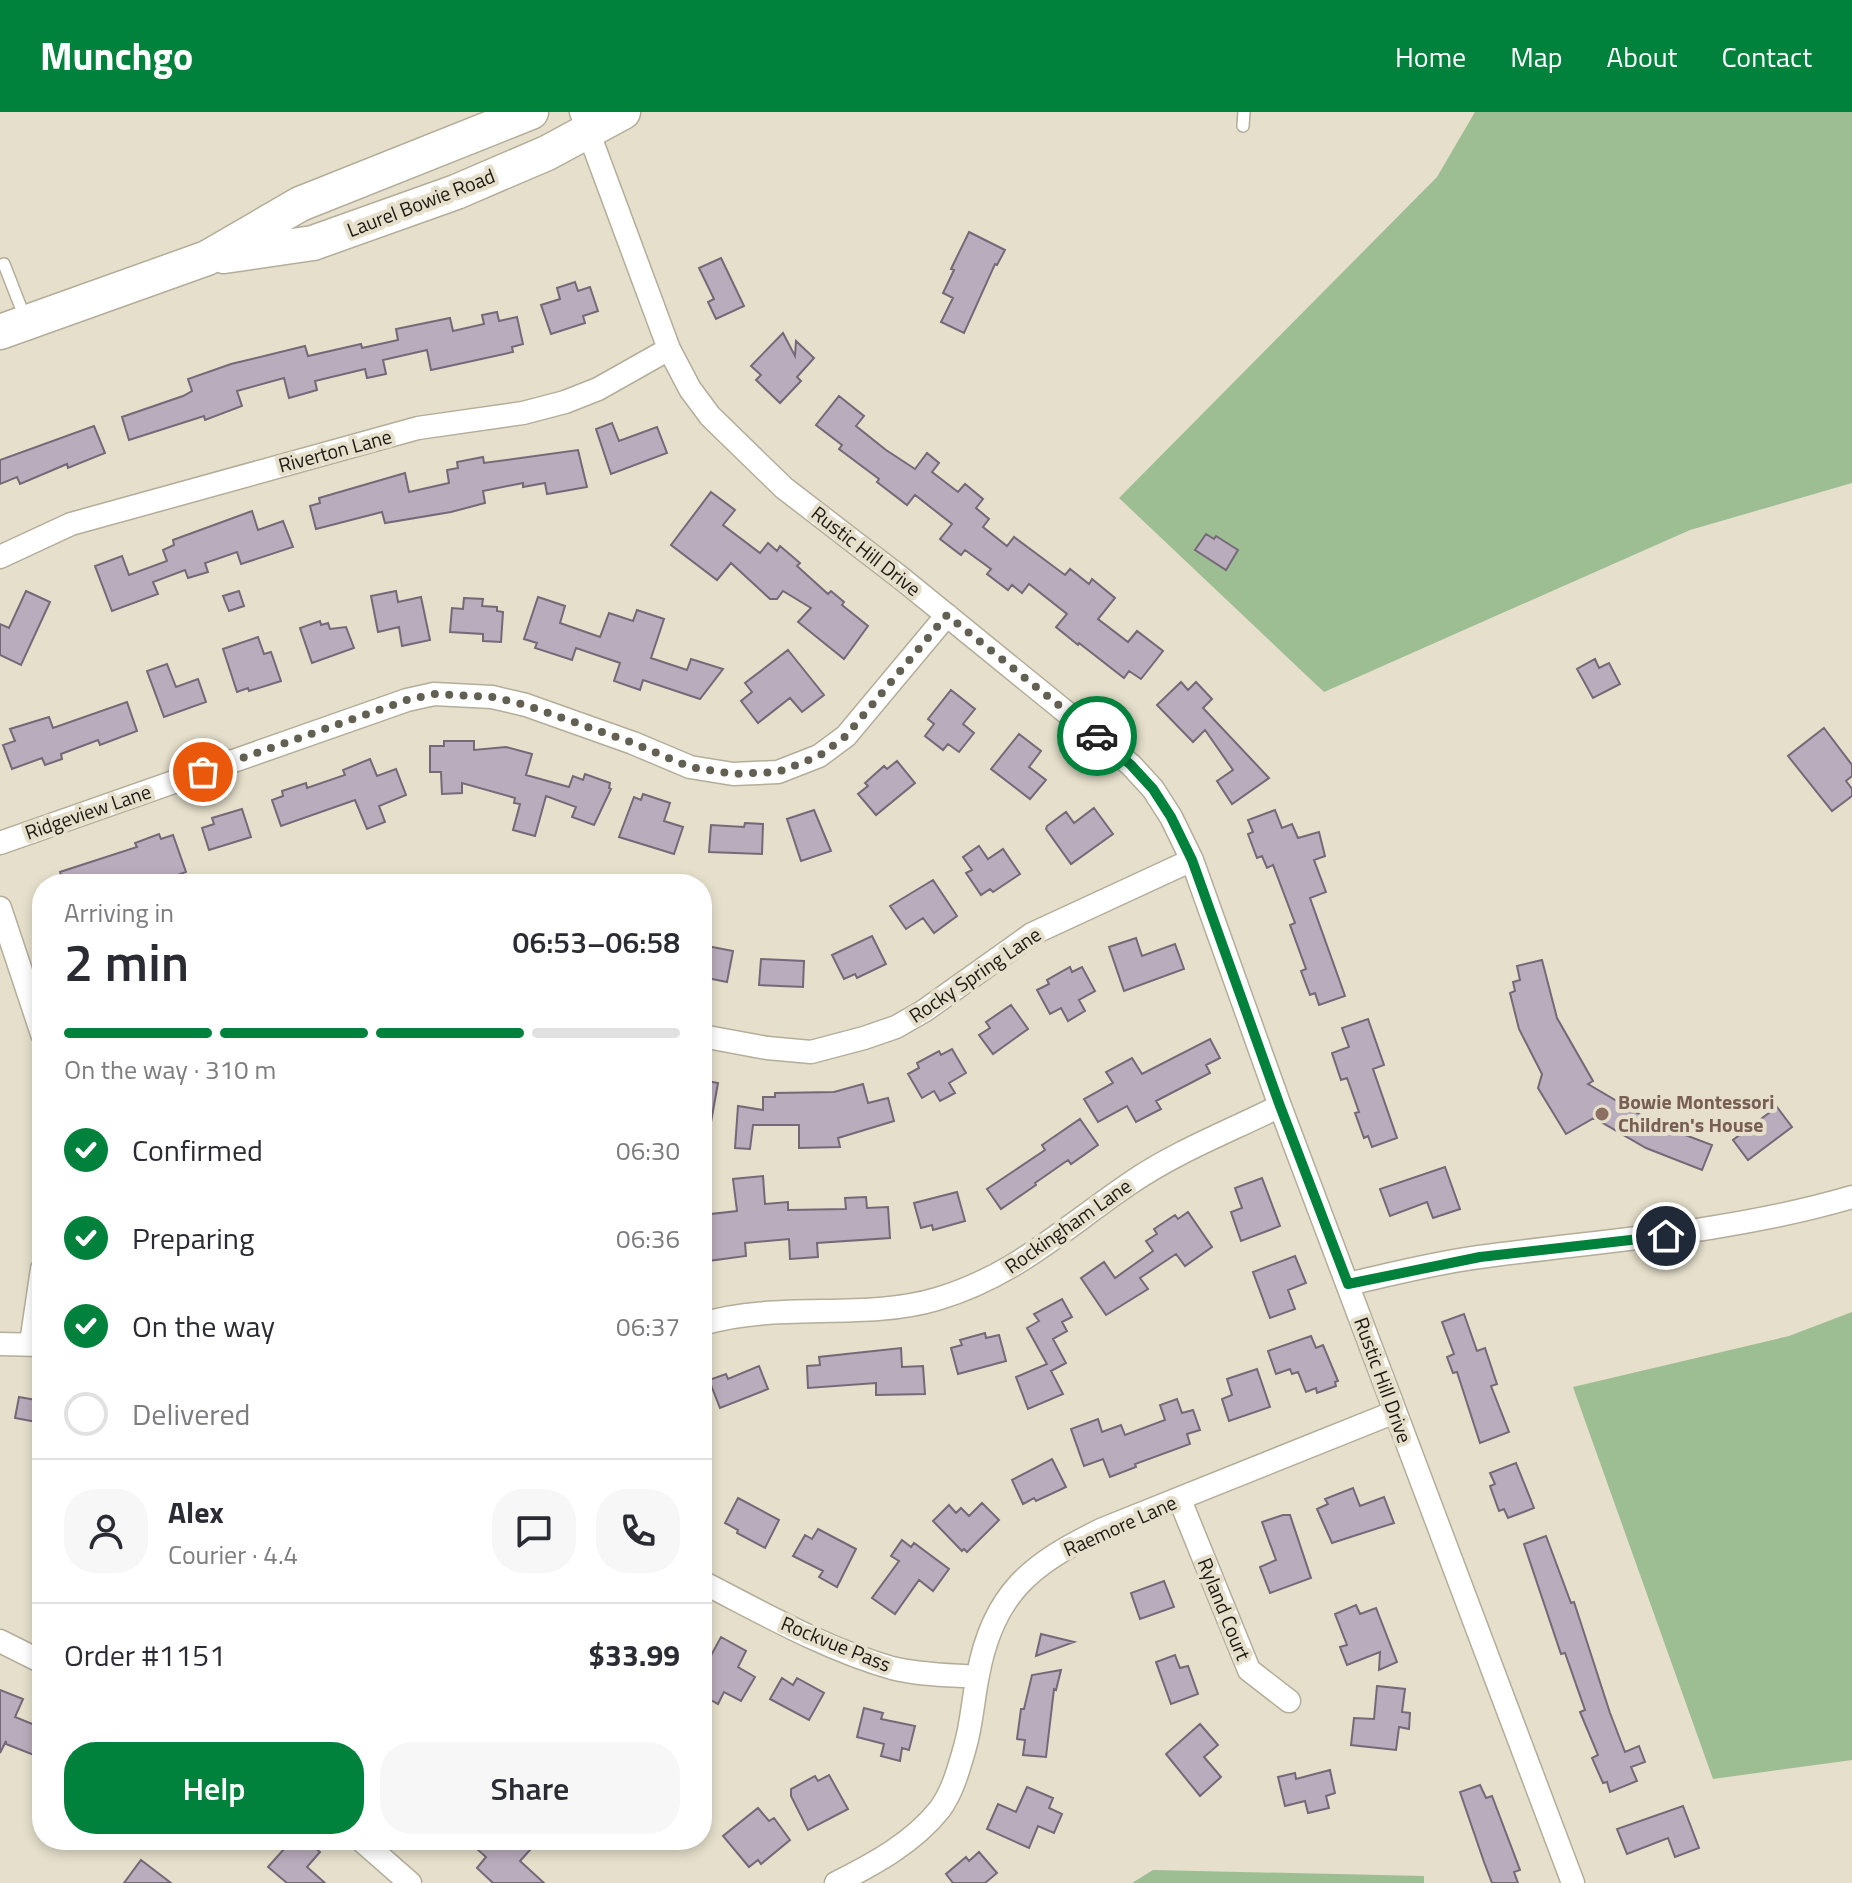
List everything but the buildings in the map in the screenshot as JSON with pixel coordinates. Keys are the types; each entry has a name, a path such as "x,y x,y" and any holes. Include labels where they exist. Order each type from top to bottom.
{"main road":[{"name":"Laurel Bowie Road","path":"13,327 207,258 300,204 531,112"},
{"name":"Laurel Bowie Road","path":"207,258 313,243 456,192 547,153 585,122 623,112"}],"street":[{"name":"Rustic Hill Drive","path":"585,122 669,349 690,389 741,449 784,488 947,615 1131,765 1165,808 1192,860 1280,1106 1573,1883"},
{"name":"Riverton Lane","path":"0,557 71,524 418,428 511,415 565,402 609,383 669,349"},
{"name":"Ridgeview Lane","path":"0,843 407,700 434,694 492,697 526,705 690,767 711,772 778,772 819,756 846,736 947,615"},
{"name":"Rocky Spring Lane","path":"712,1038 788,1052 811,1052 885,1031 924,1011 1032,934 1192,860"},
{"path":"0,908 32,1004"},
{"name":"Rockingham Lane","path":"712,1321 760,1313 843,1310 936,1299 1011,1268 1034,1255 1129,1183 1280,1106"},
{"path":"1348,1284 1480,1257 1666,1236 1802,1212 1852,1197"},
{"path":"0,1344 32,1344"},
{"name":"Raemore Lane","path":"836,1883 886,1856 942,1807 955,1781 971,1724 977,1677 991,1625 1024,1578 1068,1546 1103,1529 1395,1412"},
{"name":"Ryland Court","path":"1180,1500 1249,1670 1289,1701"},
{"name":"Rockvue Pass","path":"712,1587 862,1658 917,1673 977,1677"},
{"path":"0,1641 32,1657"},
{"path":"372,1850 409,1883"}],"lane":[{"path":"1243,126 1244,112"},
{"path":"4,264 13,327"}],"green space":[{"path":"1475,112 1852,112 1852,483 1690,530 1324,692 1119,498 1437,177"},
{"path":"1852,1312 1852,1760 1713,1779 1573,1387 1789,1336"},
{"path":"1153,1870 1424,1876 1424,1883 1132,1883"}],"way so far":[{"path":"203,772 407,700 434,694 492,697 526,705 690,767 711,772 778,772 819,756 846,736 947,615 1097,736"}],"place":[{"name":"Bowie Montessori Children's House","path":"1602,1114"}],"route":[{"path":"1097,736 1153,789 1192,860 1348,1284 1480,1257 1666,1236"}]}
